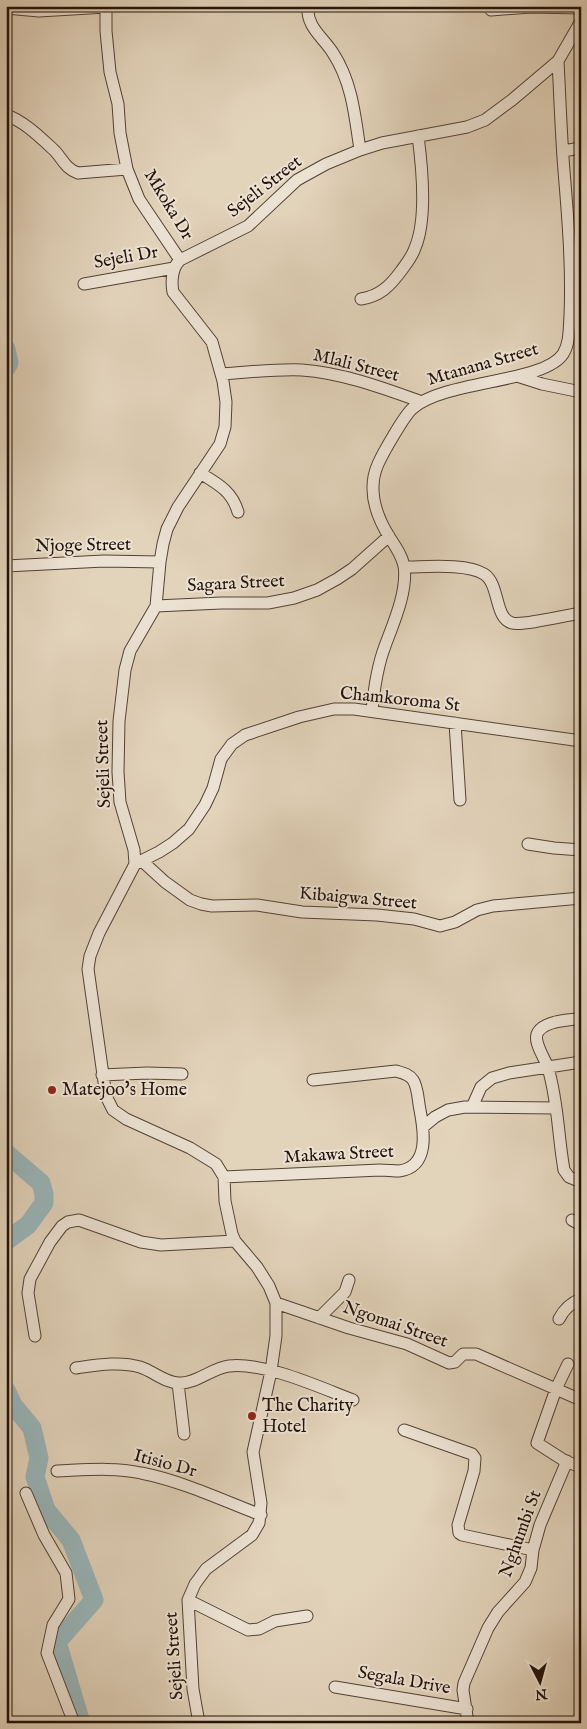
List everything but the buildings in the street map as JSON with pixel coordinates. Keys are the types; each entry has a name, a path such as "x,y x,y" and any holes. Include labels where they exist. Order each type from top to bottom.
{"street":[{"path":"308,6 308,16 311,25 333,52 346,78 355,112 360,150"},
{"path":"6,8 39,10 106,7"},
{"name":"Mkoka Dr","path":"106,7 110,72 118,104 120,133 127,169 143,205 177,264"},
{"path":"491,10 581,8"},
{"name":"Sejeli Street","path":"138,862 120,802 119,721 125,670 130,651 156,606 162,544 167,529 178,507 220,444 223,434 226,402 212,342 173,292 172,286 177,264 248,226 292,183 326,164 360,150 467,127 485,120 558,61 581,21"},
{"name":"Mtanana Street","path":"372,711 378,668 400,601 404,567 399,551 389,536 374,503 374,475 379,462 409,412 422,402 472,385 517,376 558,360 564,352 568,337 576,255 563,150 558,61"},
{"name":"Mkoka Dr","path":"6,115 39,137 57,153 67,167 78,173 127,169"},
{"path":"361,299 381,293 387,288 416,247 421,222 422,183 418,136"},
{"path":"563,150 581,148"},
{"name":"Sejeli Dr","path":"84,284 177,264"},
{"name":"Mlali Street","path":"221,374 278,370 323,373 355,380 422,402"},
{"path":"517,376 542,384 581,392"},
{"path":"200,473 232,496 238,512"},
{"name":"Sagara Street","path":"156,606 221,602 268,602 294,598 317,590 337,579 389,536"},
{"name":"Njoge Street","path":"6,566 104,561 160,562"},
{"path":"404,567 465,568 483,573 490,579 499,606 506,620 511,623 581,613"},
{"name":"Chamkoroma St","path":"138,862 173,843 189,829 205,805 213,788 221,759 232,744 245,735 299,717 327,710 354,709 581,741"},
{"path":"455,723 460,800"},
{"path":"528,844 581,850"},
{"path":"138,862 99,933 90,956 88,969 102,1075 108,1100 118,1114 154,1133 190,1148 216,1164 224,1177"},
{"name":"Kibaigwa Street","path":"138,862 190,900 201,904 212,906 257,905 302,912 377,915 414,919 440,926 455,922 477,910 493,906 581,898"},
{"path":"581,1018 548,1024 538,1033 538,1044 548,1067 556,1108 564,1170 569,1177 581,1182"},
{"path":"472,1106 481,1087 492,1078 509,1073 581,1062"},
{"name":"Makawa Street","path":"224,1177 372,1170 400,1171 418,1161 422,1151 423,1127 414,1081 408,1074 396,1071 313,1080"},
{"path":"102,1075 182,1074"},
{"path":"423,1127 435,1117 448,1110 472,1106 556,1108"},
{"name":"Sejeli Street","path":"199,1723 193,1689 188,1600 194,1584 206,1569 252,1535 257,1529 261,1515 260,1486 253,1452 271,1371 276,1336 276,1303 261,1273 236,1241 227,1212 224,1177"},
{"path":"35,1336 28,1292 30,1278 50,1242 62,1226 68,1222 79,1220 142,1242 161,1245 236,1241"},
{"path":"319,1318 345,1292 349,1280"},
{"path":"558,1319 564,1310 581,1299"},
{"name":"Ngomai Street","path":"276,1303 407,1344 449,1363 455,1362 463,1354 476,1354 556,1389"},
{"path":"76,1368 122,1364 139,1367 178,1383 187,1382 231,1366 271,1371 353,1400"},
{"path":"568,1364 556,1389 537,1442 567,1462 581,1467"},
{"path":"178,1383 184,1434"},
{"path":"556,1389 581,1400"},
{"path":"404,1430 472,1454 475,1458 474,1471 458,1525 459,1533 533,1550"},
{"name":"Nghumbi St","path":"468,1723 463,1690 466,1676 488,1628 498,1612 525,1582 531,1568 533,1550 540,1525 567,1462"},
{"name":"Itisio Dr","path":"56,1471 127,1470 141,1472 193,1489 261,1515"},
{"path":"26,1493 44,1535 66,1573 69,1599 53,1625 47,1653 74,1723"},
{"path":"188,1600 246,1629 252,1630 263,1628 275,1621 306,1616"},
{"name":"Segala Drive","path":"335,1687 467,1709"}],"waterway":[{"path":"6,349 9,363 6,368"},
{"path":"6,1153 41,1183 44,1194 44,1203 28,1225 6,1241"},
{"path":"6,1390 13,1405 32,1428 39,1458 35,1477 46,1510 71,1540 94,1600 57,1642 81,1723"}],"place":[{"name":"Matejoo's Home","path":"52,1090"},
{"name":"The Charity Hotel","path":"252,1416"}]}
